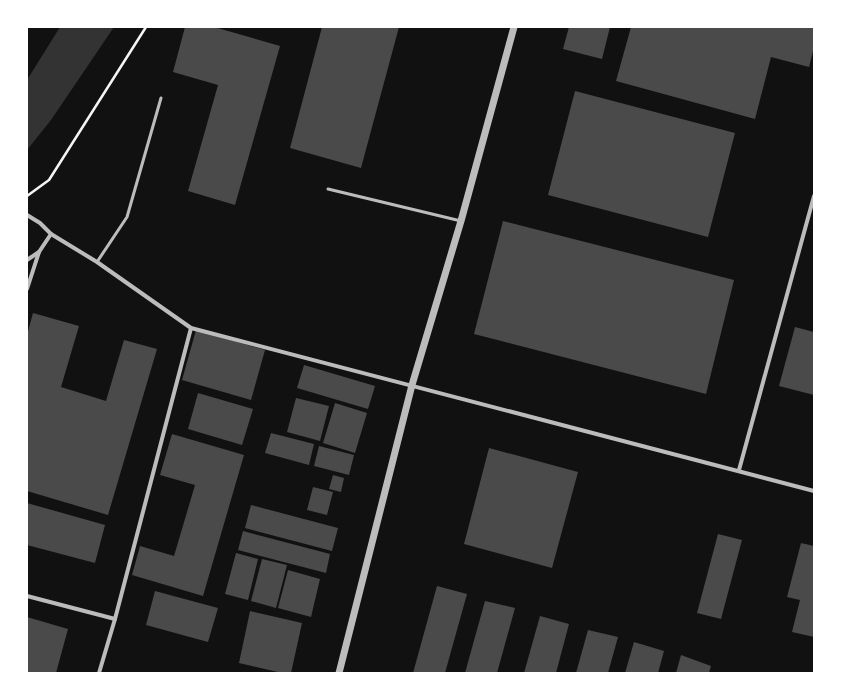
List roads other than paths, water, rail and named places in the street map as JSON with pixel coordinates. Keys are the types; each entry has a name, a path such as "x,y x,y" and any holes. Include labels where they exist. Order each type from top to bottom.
{"street":[{"path":"339,673 412,385 461,221 514,27"},
{"path":"739,470 814,196"},
{"path":"28,215 51,234 97,262 191,328 739,470 814,491"},
{"path":"27,289 39,252 51,234"},
{"path":"27,260 39,252"},
{"path":"99,673 115,619 191,328"},
{"path":"27,596 115,619"}],"lane":[{"path":"97,262 127,217 161,98"},
{"path":"328,188 461,221"}]}
